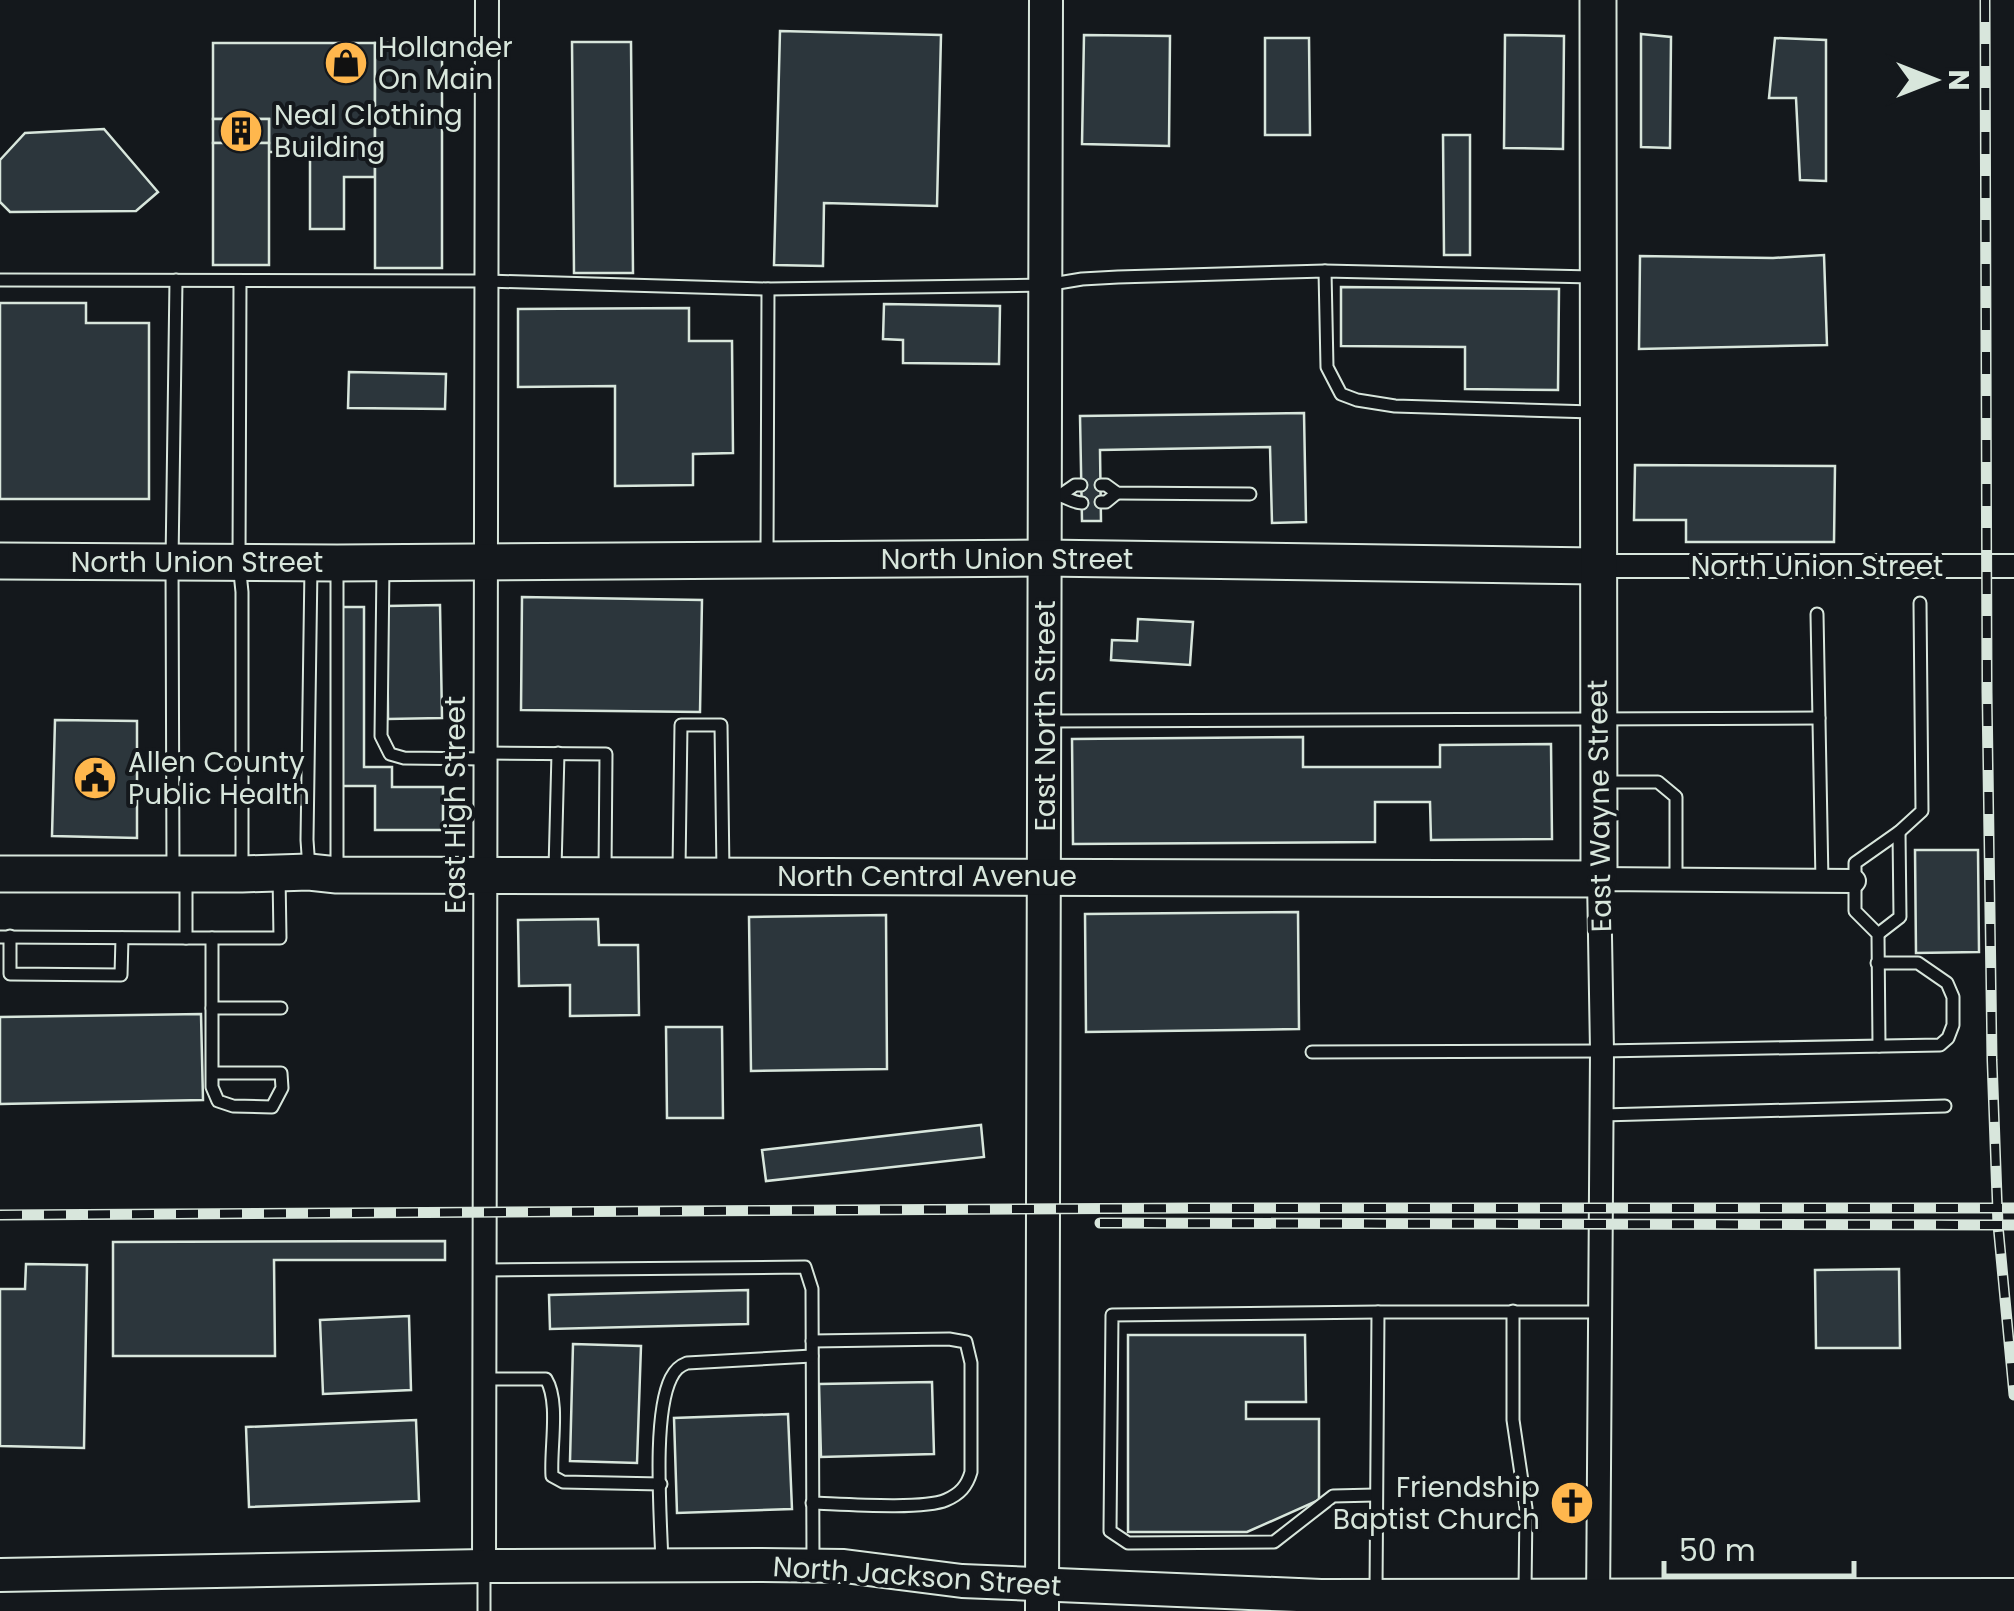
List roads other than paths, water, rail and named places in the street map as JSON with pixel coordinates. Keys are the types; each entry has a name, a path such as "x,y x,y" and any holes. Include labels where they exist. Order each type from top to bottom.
{"main road":[{"name":"East North Street","path":"1042,1598 1045,558 1054,494 1046,285 1046,0"},
{"name":"East Wayne Street","path":"1598,0 1600,879"},
{"name":"North Union Street","path":"0,561 1045,558 1598,566"},
{"name":"North Central Avenue","path":"0,874 1600,879"},
{"name":"North Jackson Street","path":"0,1576 484,1566 844,1566 962,1581 1042,1598 1321,1604 1376,1596 1525,1596 1598,1603 2003,1600"}],"street":[{"name":"East High Street","path":"484,1566 487,0"},
{"name":"North Union Street","path":"1598,566 2014,566"},
{"name":"North Central Avenue","path":"1600,879 1854,881"},
{"name":"East Wayne Street","path":"1598,1603 1600,879"}],"lane":[{"path":"1326,270 1327,366 1342,394 1395,406 1598,412"},
{"path":"0,280 486,281 768,289 1046,285 1118,277 1326,270 1598,278"},
{"path":"176,280 172,562 179,874 186,938"},
{"path":"240,281 242,874"},
{"path":"767,559 768,289"},
{"path":"1054,494 1081,485"},
{"path":"1101,485 1117,493 1250,494"},
{"path":"1101,502 1117,493"},
{"path":"1054,494 1082,502"},
{"path":"383,562 381,736 390,754 404,758 606,754 604,875"},
{"path":"308,873 324,563"},
{"path":"122,938 121,974 10,974 5,936 280,938 308,873 324,563"},
{"path":"1879,1046 1878,934 1855,912 1854,881 1856,863 1922,811 1920,603"},
{"path":"1817,614 1822,881"},
{"path":"1045,721 1819,718"},
{"path":"679,875 681,725 721,725 723,875"},
{"path":"555,876 558,754"},
{"path":"1598,782 1658,782 1676,797 1676,880"},
{"path":"1878,934 1900,918 1899,832"},
{"path":"212,938 212,1008 212,1073 212,1087 218,1101 233,1106 272,1108 282,1088 282,1072 212,1073"},
{"path":"1312,1052 1940,1045 1953,1025 1953,997 1946,983 1918,963 1877,963"},
{"path":"212,1008 280,1008"},
{"path":"1602,1115 1945,1106"},
{"path":"484,1270 805,1267 812,1289 813,1566"},
{"path":"1513,1311 1513,1420 1526,1508 1525,1596"},
{"path":"1376,1596 1378,1312"},
{"path":"1376,1494 1332,1496 1274,1542 1128,1543 1110,1530 1112,1316 1600,1312"},
{"path":"812,1341 948,1339 966,1342 971,1363 971,1472 967,1485 944,1501 924,1504 812,1504"},
{"path":"662,1565 663,1412 671,1378 678,1367 687,1363 812,1356"},
{"path":"484,1379 546,1379 552,1395 551,1463 556,1479 661,1484"},
{"name":"East High Street","path":"484,1566 484,1611"}],"railway":[{"path":"1985,0 1992,1060 1998,1225 2014,1395"},
{"path":"0,1215 2014,1208"},
{"path":"1100,1223 2014,1225"}],"place":[{"name":"Hollander On Main","path":"346,63"},
{"name":"Neal Clothing Building","path":"241,131"},
{"name":"Allen County Public Health","path":"95,778"},
{"name":"Friendship Baptist Church","path":"1572,1503"}]}
